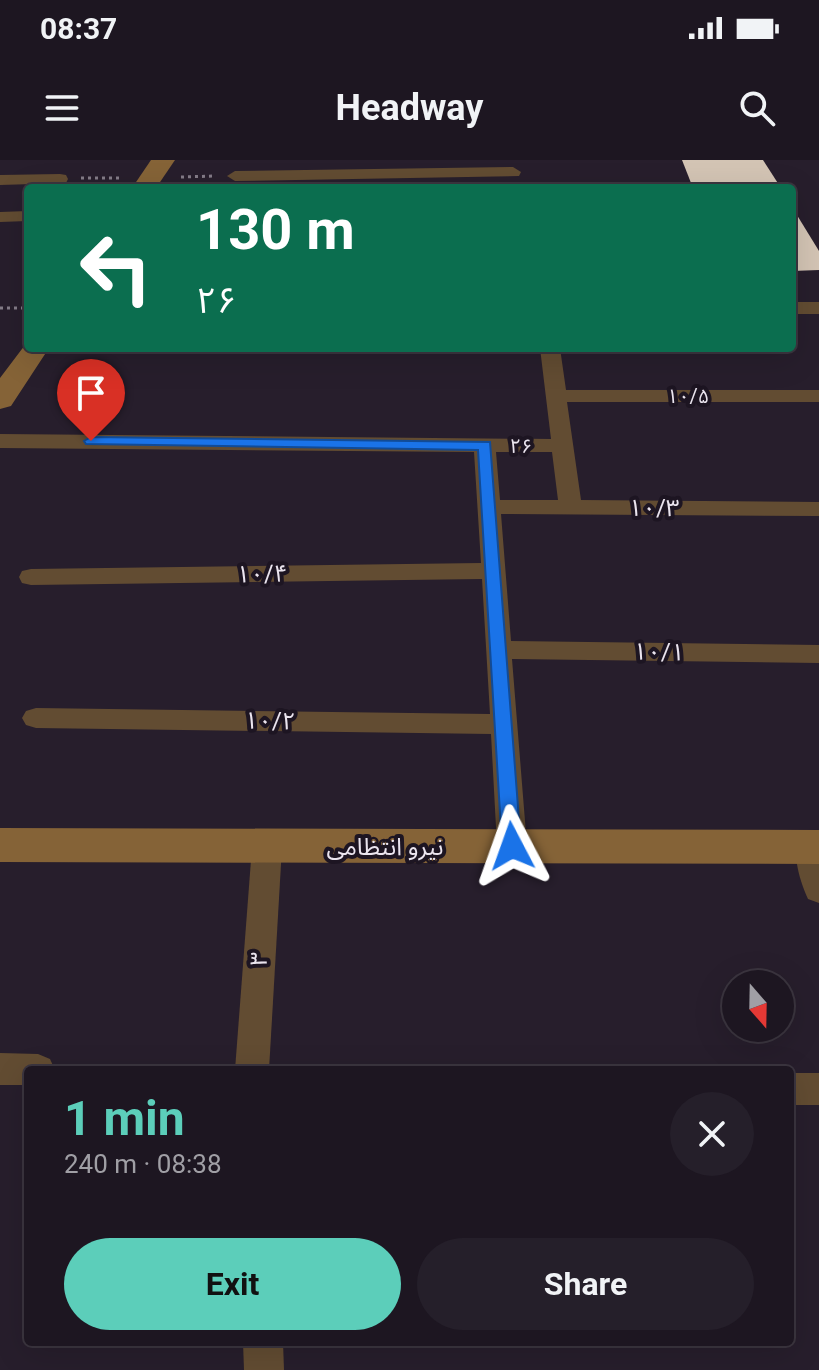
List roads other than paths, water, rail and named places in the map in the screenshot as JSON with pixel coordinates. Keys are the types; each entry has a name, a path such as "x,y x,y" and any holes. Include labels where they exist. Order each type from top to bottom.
{"street":[{"path":"235,176 389,181 513,172"},
{"path":"0,180 60,179"},
{"path":"0,217 24,216"},
{"path":"796,308 819,308"},
{"path":"0,400 32,352"},
{"path":"550,352 570,507"},
{"name":"۱۰/۵","path":"556,396 819,396"},
{"name":"۲۶","path":"0,441 562,446"},
{"path":"485,445 512,846"},
{"name":"۱۰/۳","path":"489,507 819,509"},
{"name":"۱۰/۴","path":"31,577 493,571"},
{"name":"۱۰/۱","path":"498,650 819,654"},
{"name":"۱۰/۲","path":"36,718 503,724"},
{"name":"نیرو انتظامی","path":"0,845 814,847"},
{"name":"۳","path":"252,1066 267,847"},
{"path":"814,847 819,890"},
{"path":"0,1069 24,1070"},
{"path":"794,1089 819,1089"},
{"path":"263,1346 264,1370"}]}
